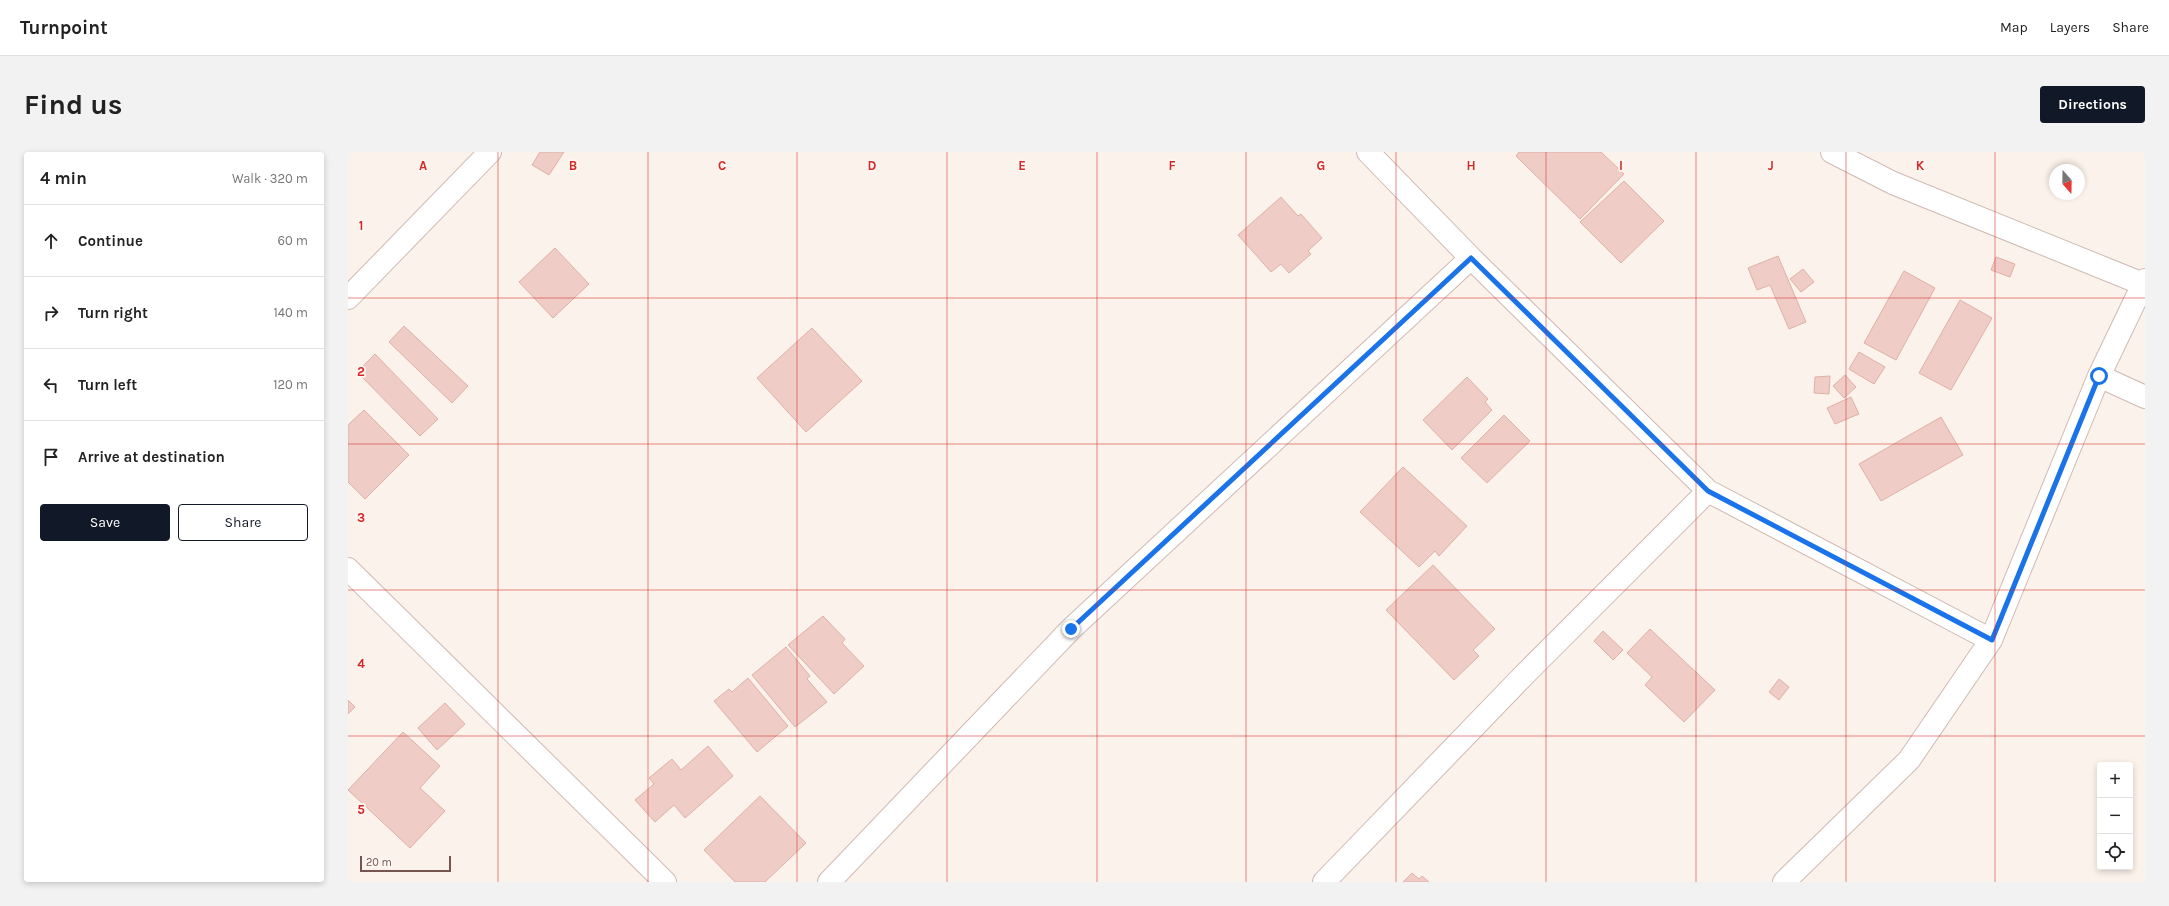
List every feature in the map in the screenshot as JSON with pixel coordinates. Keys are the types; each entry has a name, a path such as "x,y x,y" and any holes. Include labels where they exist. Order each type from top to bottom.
{"street":[{"path":"348,298 490,152"},
{"path":"1368,152 1471,258 1708,491 1992,640"},
{"path":"1784,882 1909,760 1992,640 2099,376 2144,282 1893,183 1832,152"},
{"path":"829,882 1071,629 1471,258"},
{"path":"2099,376 2145,397"},
{"path":"1324,882 1525,674 1708,491"},
{"path":"348,568 665,882"}],"building":[{"path":"540,152 564,152 549,175 532,165"},
{"path":"1519,152 1601,152 1624,174 1580,219 1516,156"},
{"path":"1624,181 1664,221 1621,263 1580,222"},
{"path":"1281,197 1298,216 1301,214 1322,238 1308,251 1311,254 1289,273 1281,264 1271,272 1238,235"},
{"path":"555,248 589,284 553,318 519,282"},
{"path":"1778,256 1806,322 1789,329 1770,285 1757,290 1748,268"},
{"path":"1996,257 2015,264 2010,277 1991,270"},
{"path":"1803,269 1814,282 1801,292 1790,279"},
{"path":"1904,271 1935,288 1896,360 1864,343"},
{"path":"1960,300 1992,318 1951,390 1919,373"},
{"path":"404,326 468,386 452,403 389,342"},
{"path":"812,328 862,381 806,432 757,378"},
{"path":"1859,352 1885,367 1874,384 1849,369"},
{"path":"375,354 438,419 420,436 357,372"},
{"path":"1845,375 1856,387 1844,398 1833,386"},
{"path":"1830,376 1829,394 1814,393 1815,377"},
{"path":"1467,377 1488,399 1485,402 1492,410 1452,450 1423,420"},
{"path":"1851,397 1859,414 1835,424 1827,408"},
{"path":"364,410 409,455 365,499 348,482 348,425"},
{"path":"1504,415 1530,441 1487,483 1461,458"},
{"path":"1941,417 1963,455 1881,501 1859,464"},
{"path":"1403,467 1467,526 1439,556 1435,551 1419,567 1360,512"},
{"path":"1433,565 1495,629 1473,650 1479,656 1454,680 1386,610"},
{"path":"823,616 845,639 842,643 864,666 834,694 788,645"},
{"path":"1650,629 1715,690 1684,722 1645,685 1652,677 1627,653"},
{"path":"1603,631 1623,650 1613,660 1594,641"},
{"path":"786,647 810,676 807,679 827,702 795,727 752,675"},
{"path":"748,678 788,726 757,752 714,701 729,689 732,692"},
{"path":"1779,679 1789,687 1779,700 1769,692"},
{"path":"348,700 355,707 348,714"},
{"path":"445,703 465,724 437,750 418,728"},
{"path":"403,732 440,766 420,788 445,811 410,848 348,790"},
{"path":"708,746 733,776 685,818 674,805 655,822 635,800 654,784 649,778 672,759 681,770"},
{"path":"760,796 806,843 765,882 735,882 704,850"},
{"path":"1412,873 1419,879 1422,876 1429,882 1403,882"}],"route":[{"path":"1071,629 1262,450 1471,258 1708,491 1992,640 2099,376"}]}
